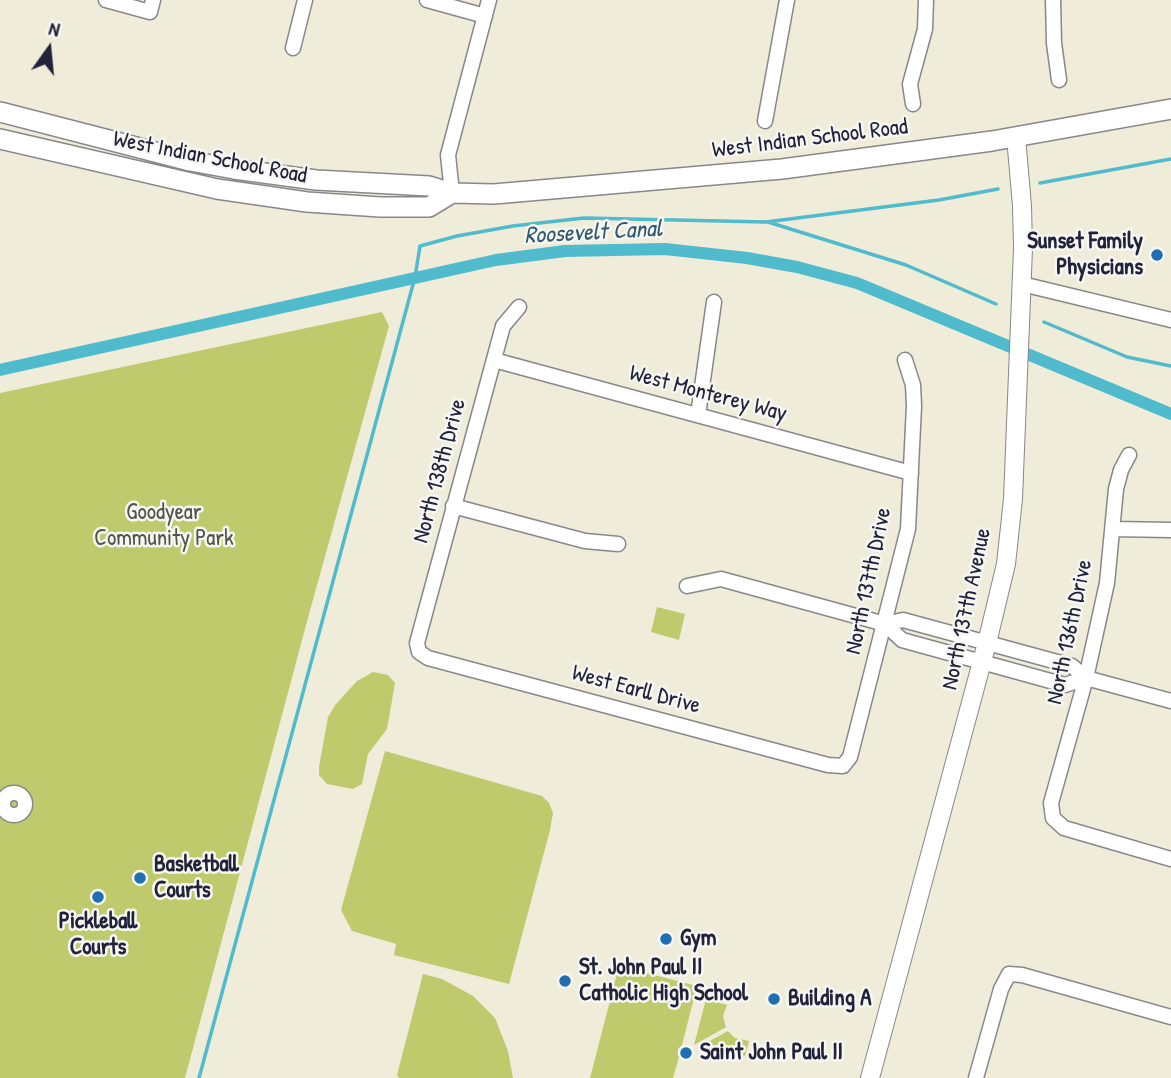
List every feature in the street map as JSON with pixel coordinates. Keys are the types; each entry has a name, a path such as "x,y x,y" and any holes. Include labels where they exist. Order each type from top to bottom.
{"main road":[{"name":"West Indian School Road","path":"0,112 221,167 316,180 429,186 452,193 494,194 726,175 1016,137 1171,109"},
{"name":"West Indian School Road","path":"0,139 217,189 307,202 429,207 452,193"},
{"path":"217,189 221,167"}],"street":[{"path":"106,0 151,6"},
{"path":"293,48 305,0"},
{"path":"427,0 485,16"},
{"path":"452,193 448,155 489,0"},
{"path":"765,121 787,0"},
{"path":"913,104 910,84 925,29 926,0"},
{"path":"1053,0 1054,43 1059,80"},
{"name":"North 137th Avenue","path":"870,1078 1006,564 1010,532 1022,284 1021,197 1016,137"},
{"path":"1022,284 1171,320"},
{"path":"698,415 714,302"},
{"name":"North 138th Drive","path":"419,652 417,643 503,326 519,307"},
{"name":"West Monterey Way","path":"494,360 911,473"},
{"name":"North 137th Drive","path":"844,766 850,757 886,624 908,529 914,407 913,385 905,360"},
{"name":"North 136th Drive","path":"1129,455 1118,480 1107,583 1086,678 1051,803 1053,818 1064,828 1171,859"},
{"path":"453,506 585,541 618,544"},
{"path":"1113,529 1171,530"},
{"path":"687,586 721,579 886,624 903,620 1072,666 1086,678 1171,701"},
{"path":"886,624 902,640 1065,685 1086,678"},
{"name":"West Earll Drive","path":"419,652 428,658 695,730 828,765 844,766"},
{"path":"976,1078 1001,989 1009,974 1022,975 1171,1017"}],"green space":[{"name":"Goodyear Community Park","path":"382,312 389,326 185,1078 0,1078 0,393"},
{"path":"657,607 685,614 679,640 651,632"},
{"path":"373,672 388,675 395,683 387,729 368,754 362,784 353,789 327,784 319,775 319,767 328,717 357,681"},
{"path":"385,751 542,796 549,803 553,813 550,830 509,984 394,955 396,944 352,931 341,910"},
{"path":"619,966 697,986 682,1045 678,1049 679,1057 673,1078 590,1078"},
{"path":"423,974 442,979 473,996 495,1018 508,1051 513,1078 399,1078 397,1075"},
{"path":"706,999 727,1005 723,1016 726,1027 694,1045"},
{"path":"728,1031 735,1038 749,1041 745,1056 697,1048"}],"waterway":[{"path":"1040,183 1171,159"},
{"path":"199,1078 415,277 420,246 513,226 584,218 766,222 939,200 998,189"},
{"path":"768,222 906,265 996,304"},
{"name":"Roosevelt Canal","path":"0,370 496,260 565,251 665,249 747,258 797,267 857,283 1171,414"},
{"path":"1044,322 1127,357 1171,366"}],"place":[{"name":"Sunset Family Physicians","path":"1157,255"},
{"name":"Basketball Courts","path":"140,878"},
{"name":"Pickleball Courts","path":"98,897"},
{"name":"Gym","path":"666,939"},
{"name":"St. John Paul II Catholic High School","path":"565,981"},
{"name":"Building A","path":"774,999"},
{"name":"Saint John Paul II","path":"686,1053"}]}
